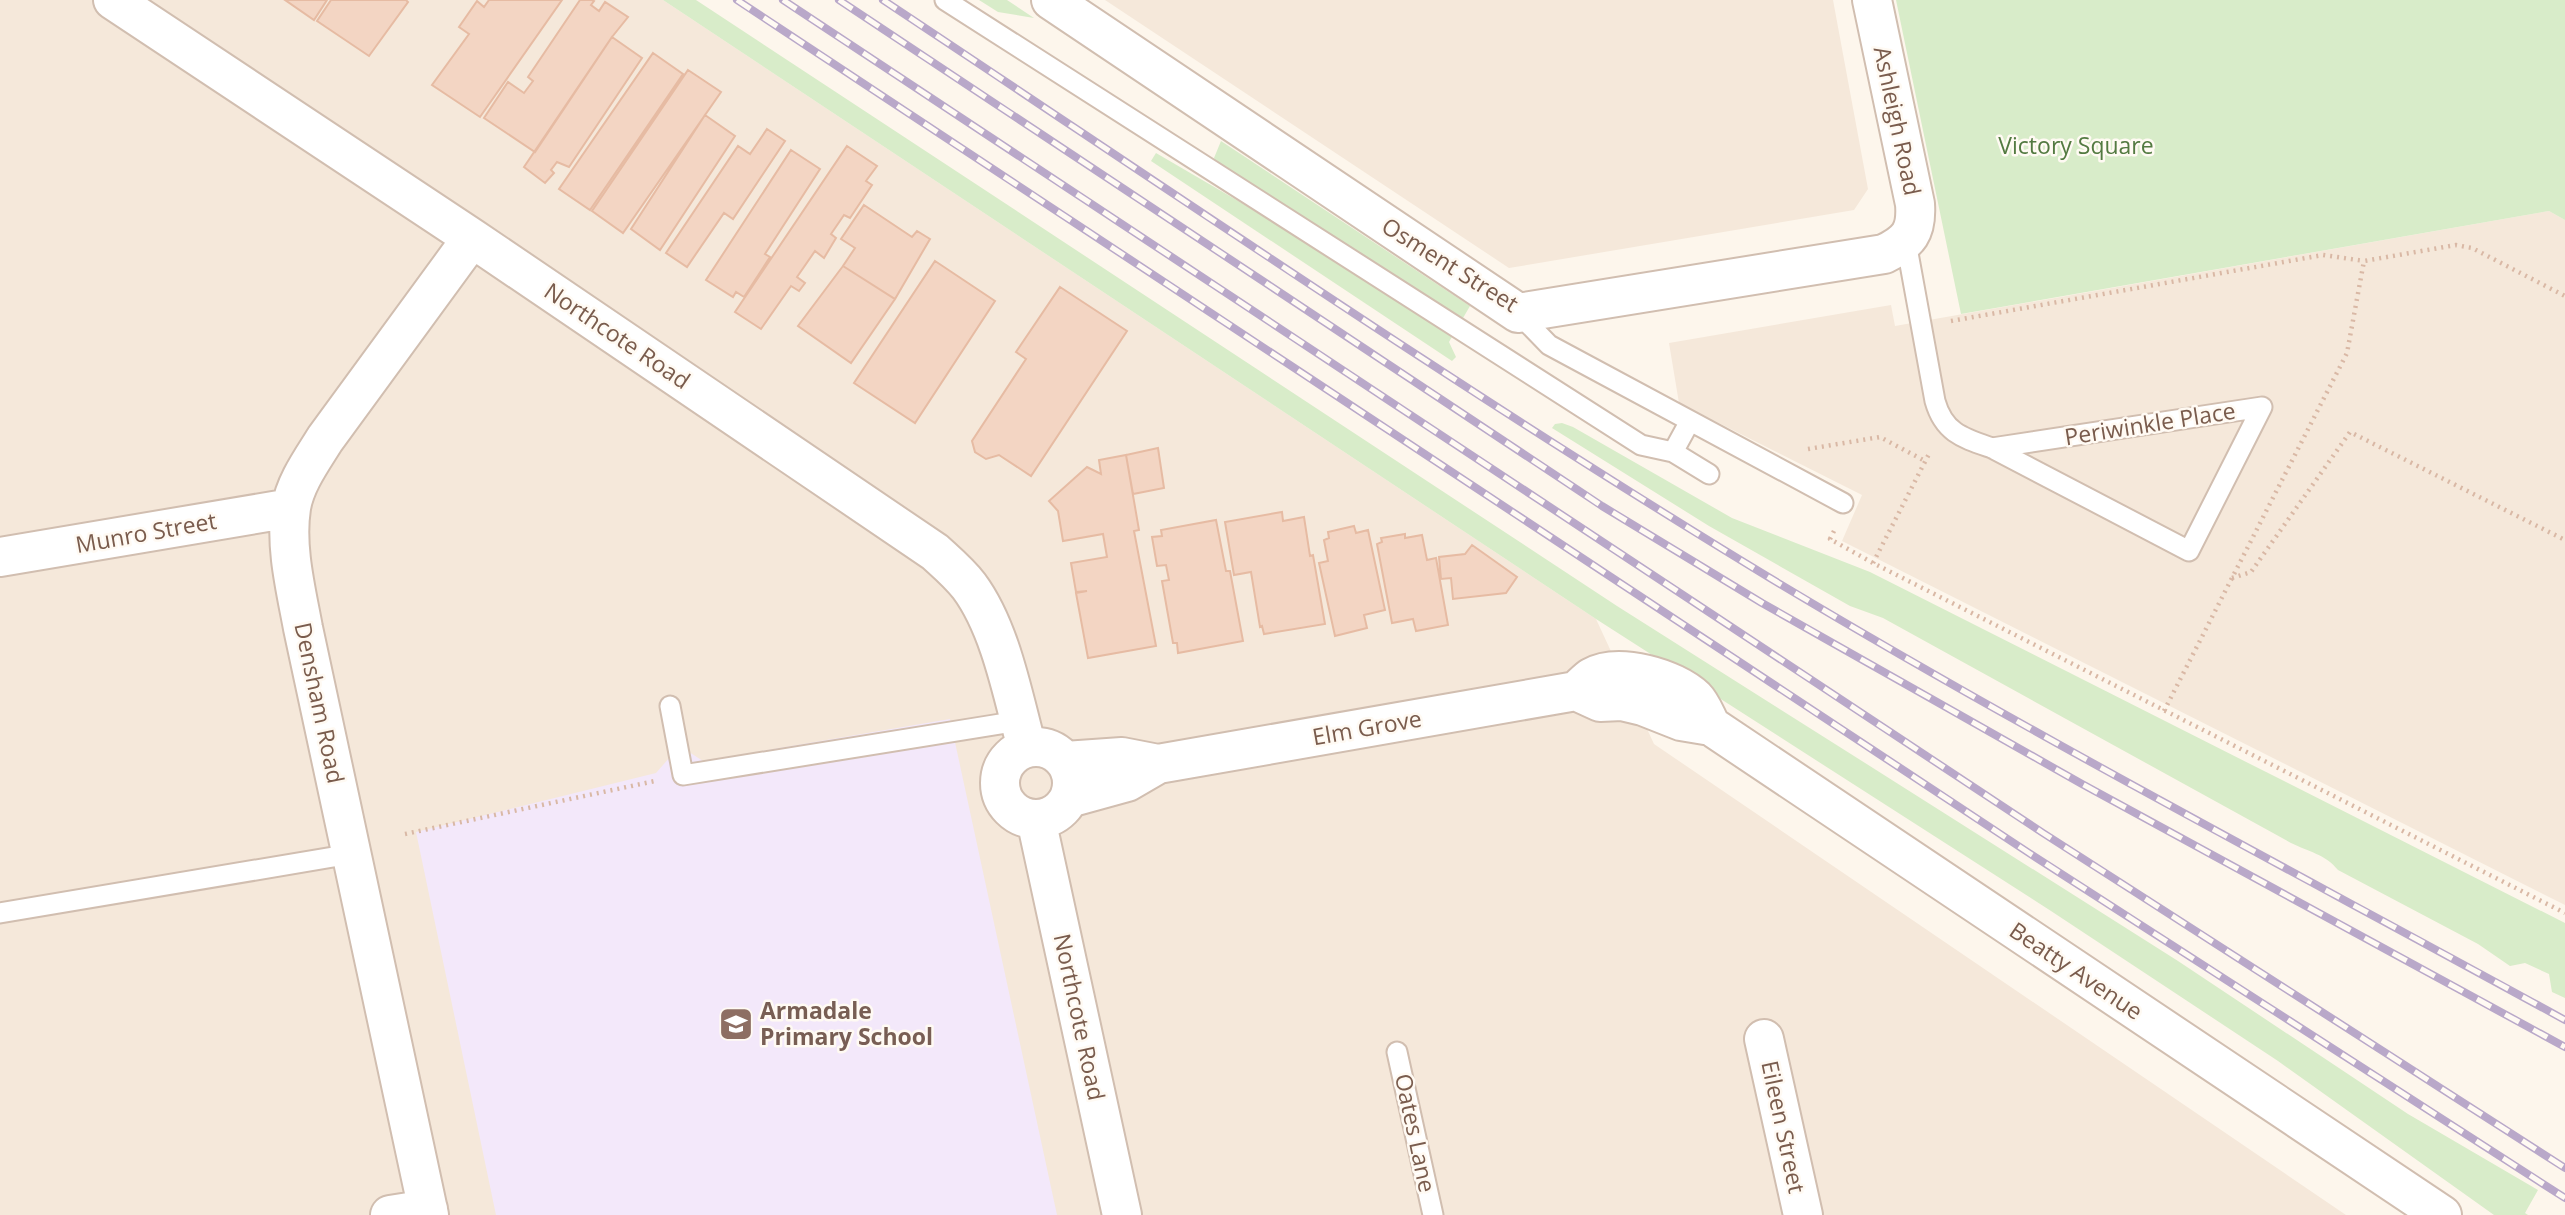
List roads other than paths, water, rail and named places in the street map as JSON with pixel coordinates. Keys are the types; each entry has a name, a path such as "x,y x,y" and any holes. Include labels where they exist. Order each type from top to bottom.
{"street":[{"name":"Northcote Road","path":"113,0 472,238 935,552 954,568 969,586 989,621 1023,735"},
{"name":"Osment Street","path":"1051,0 1518,313 1884,254 1906,242"},
{"name":"Ashleigh Road","path":"1872,0 1915,204 1914,222 1906,242"},
{"name":"Densham Road","path":"428,1212 295,582 290,542 291,508 306,470 325,439 472,238"},
{"name":"Munro Street","path":"0,557 291,508"},
{"name":"Beatty Avenue","path":"1648,691 1680,687 1696,699 1711,726 2442,1215"},
{"name":"Elm Grove","path":"1069,798 1127,782 1158,764 1576,691 1600,702 1622,701 1648,691"},
{"path":"1023,735 1041,748 1054,752 1065,761 1070,772 1072,786 1069,798 1061,809 1050,816 1037,819 1024,817 1013,811 1004,800 1000,788 1001,775 1006,763 1015,754 1023,735"},
{"name":"Elm Grove","path":"1065,761 1122,757 1158,764"},
{"name":"Northcote Road","path":"1037,819 1122,1215"},
{"name":"Eileen Street","path":"1764,1039 1802,1215"},
{"path":"390,1215 428,1212"}],"lane":[{"path":"945,0 1641,445 1673,453 1709,474"},
{"name":"Periwinkle Place","path":"1906,242 1936,401 1944,423 1965,439 1992,449 2189,551 2262,407 1992,449"},
{"path":"1518,313 1549,345 1843,503"},
{"path":"1673,453 1690,421"},
{"path":"670,706 683,775 1023,735"},
{"path":"0,913 351,854"},
{"name":"Oates Lane","path":"1397,1052 1433,1215"}],"railway":[{"path":"737,0 2029,853 2565,1198"},
{"path":"783,0 2043,833 2565,1168"},
{"path":"839,0 1602,506 1762,603 2082,784 2565,1047"},
{"path":"883,0 1434,366 1770,578 2065,748 2565,1020"}],"place":[{"name":"Armadale Primary School","path":"736,1024"}],"park label":[{"name":"Victory Square","path":"2076,146"}]}
